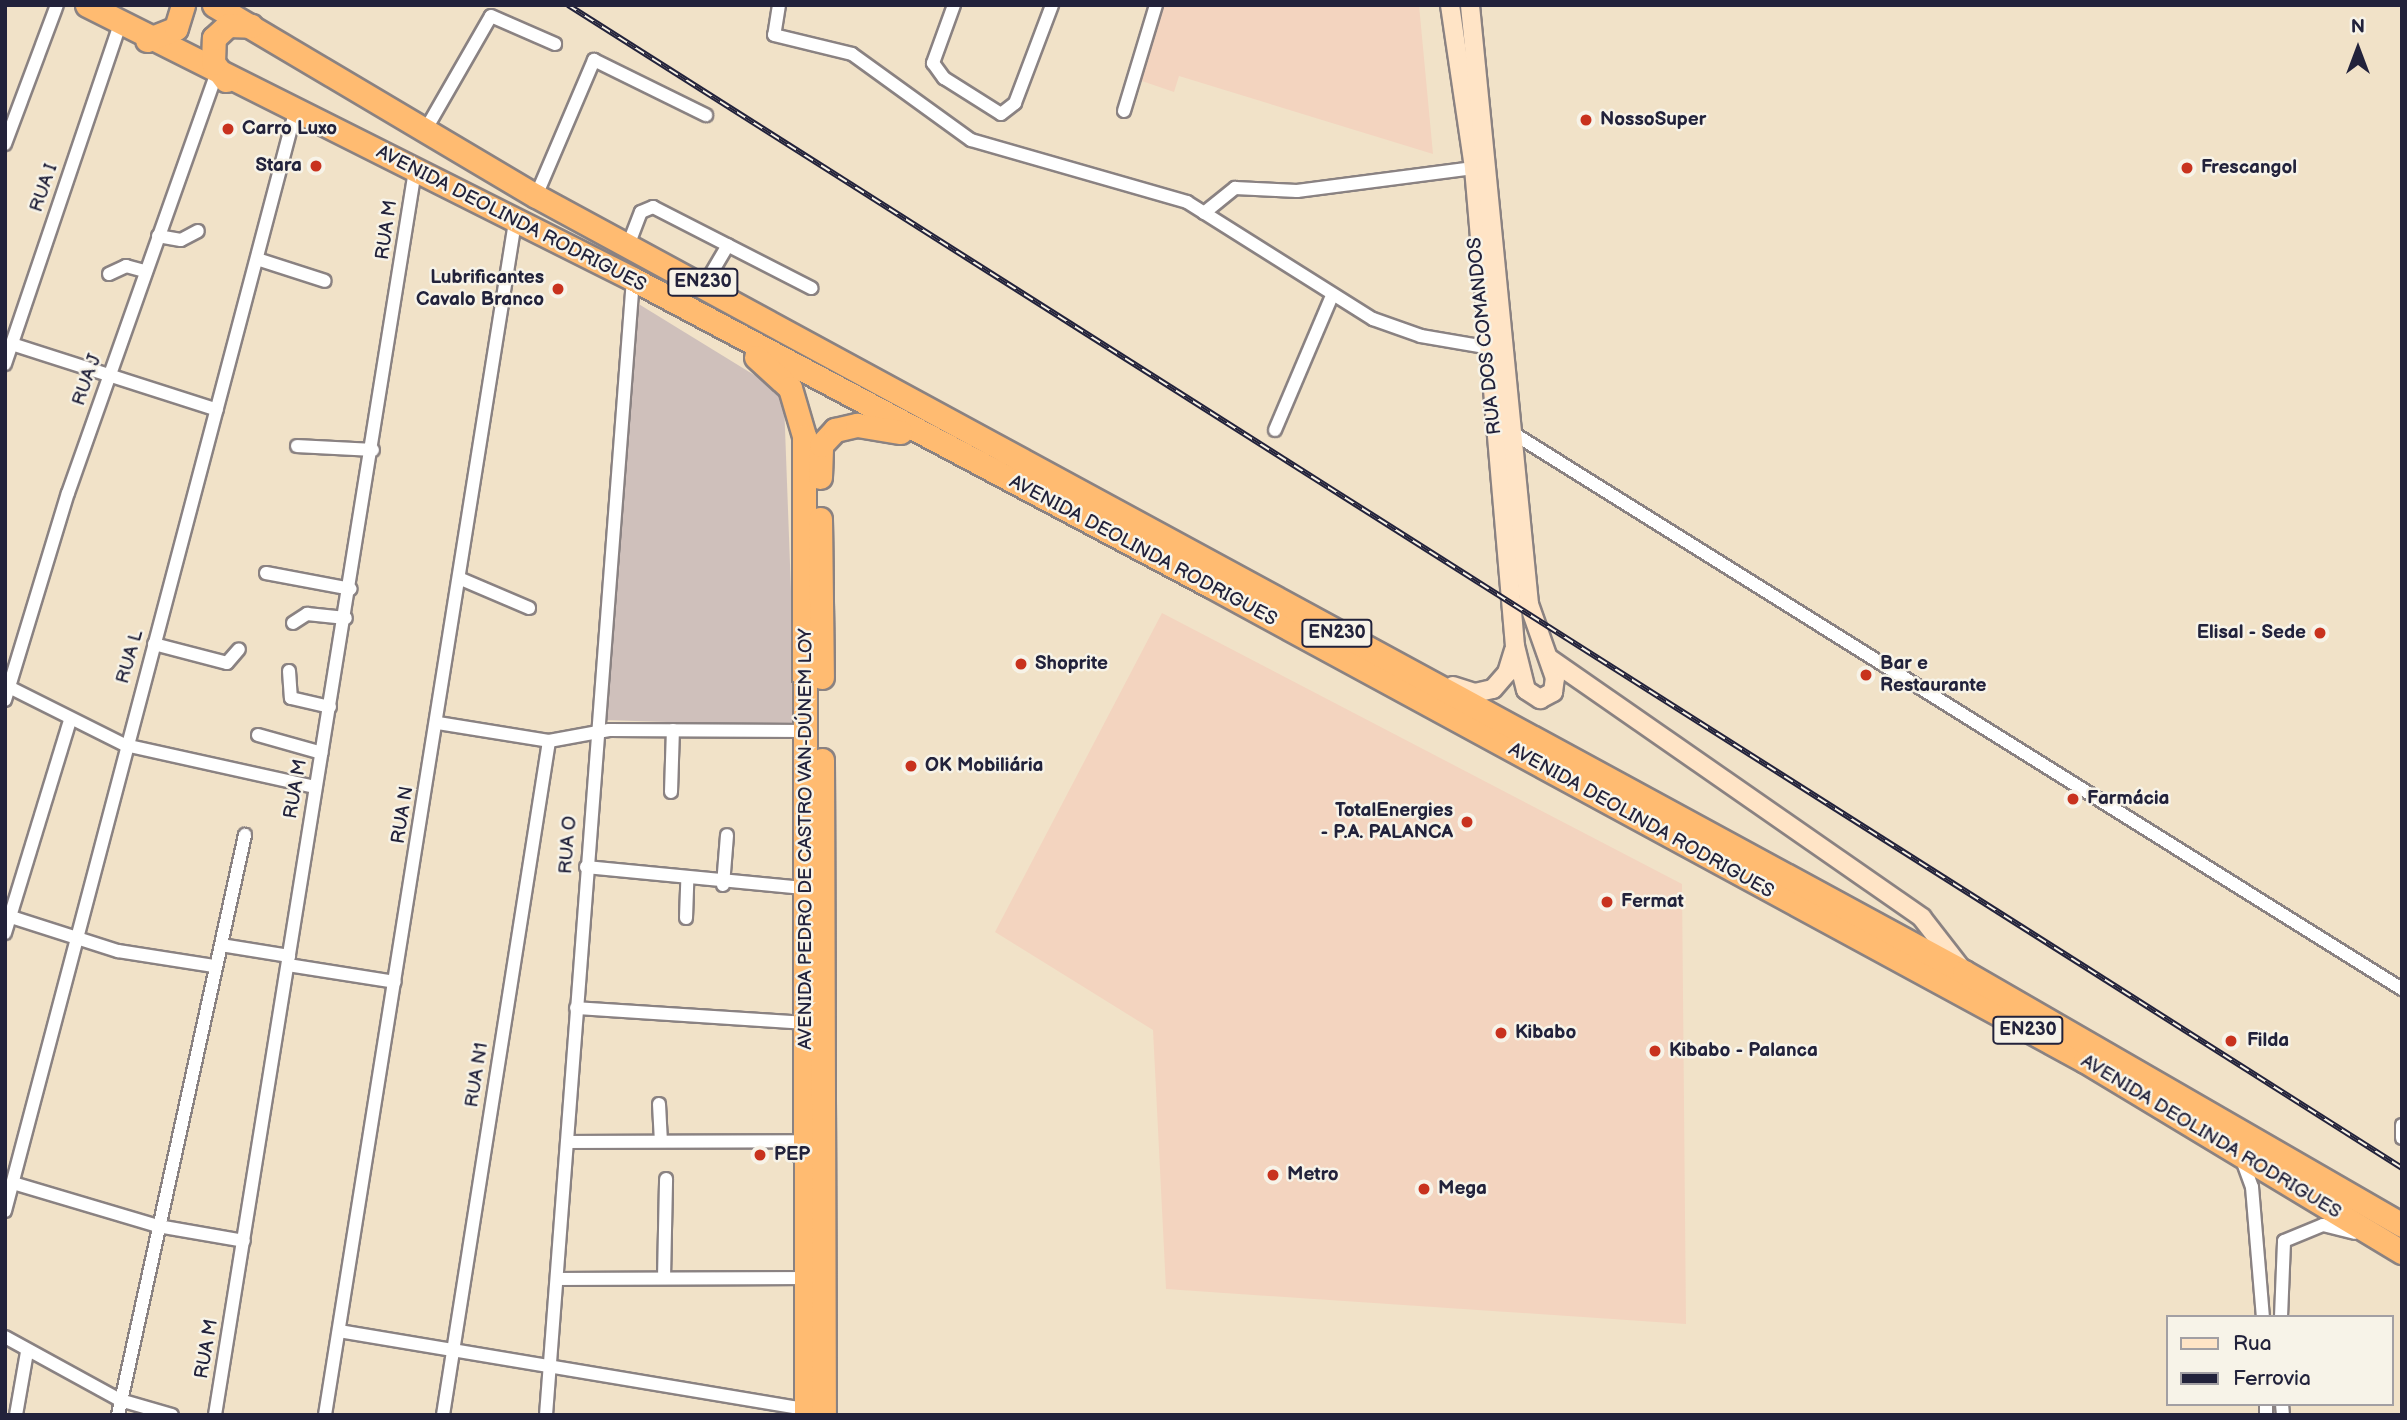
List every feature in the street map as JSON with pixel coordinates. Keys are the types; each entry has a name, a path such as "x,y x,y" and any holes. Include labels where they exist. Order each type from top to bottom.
{"highway":[{"name":"AVENIDA DEOLINDA RODRIGUES","path":"87,5 221,78 415,170 633,279 937,441 2085,1061 2238,1150 2402,1253"},
{"path":"147,40 176,28 184,5"},
{"name":"AVENIDA DEOLINDA RODRIGUES","path":"214,5 536,196 705,284 1008,457 1964,972 2402,1225"},
{"path":"221,78 213,63 214,38 228,26 254,27"},
{"name":"AVENIDA PEDRO DE CASTRO VAN-DÚNEM LOY","path":"693,313 772,369 790,388 802,418 807,731 806,1278 812,1413"},
{"name":"AVENIDA PEDRO DE CASTRO VAN-DÚNEM LOY","path":"812,1413 819,451 835,430 857,425 937,441"}],"main road":[{"name":"RUA DOS COMANDOS","path":"1450,5 1474,168 1515,646 1531,697 1553,692 1549,659 1531,612 1516,435 1471,5"},
{"path":"1387,659 1482,693 1503,680 1515,646"},
{"path":"1549,659 1922,918 1964,972"}],"street":[{"path":"5,144 57,5"},
{"path":"779,5 774,35 852,54 971,140 1171,196 1204,213 1331,298 1399,329 1491,348"},
{"path":"954,5 933,63 944,78 1000,114 1015,103 1052,5"},
{"path":"1124,111 1156,5"},
{"path":"426,129 491,16 555,44"},
{"name":"RUA I","path":"5,364 120,24"},
{"path":"536,196 594,60 706,115"},
{"name":"RUA J","path":"5,700 145,271 221,78"},
{"name":"RUA L","path":"5,1212 125,745 295,113"},
{"path":"1204,213 1235,188 1297,191 1474,168"},
{"name":"RUA M","path":"215,1415 315,788 351,589 415,170"},
{"path":"629,243 641,212 653,207 811,288"},
{"name":"RUA N","path":"325,1415 461,579 515,222"},
{"path":"158,236 181,240 198,231"},
{"path":"705,284 728,245"},
{"path":"257,259 325,281"},
{"path":"109,274 126,266 145,271"},
{"name":"RUA O","path":"546,1415 596,734 633,279"},
{"path":"1275,430 1331,298"},
{"path":"12,344 110,373 217,410"},
{"path":"1516,435 2402,989"},
{"path":"297,446 373,450"},
{"path":"266,573 351,589"},
{"path":"461,579 529,608"},
{"path":"293,623 307,614 346,618"},
{"path":"154,644 227,663 239,649"},
{"path":"289,671 291,698 330,707"},
{"path":"8,686 70,720 125,745 315,788"},
{"path":"5,933 70,720"},
{"path":"438,723 549,741 596,734 673,730 807,731"},
{"path":"671,792 673,730"},
{"path":"258,735 322,752"},
{"name":"RUA N1","path":"443,1415 451,1350 549,741"},
{"path":"118,1415 214,966 245,835"},
{"path":"723,885 727,835"},
{"path":"586,867 723,885 806,888"},
{"path":"686,918 687,880"},
{"path":"8,916 162,961 214,966"},
{"path":"221,945 395,982"},
{"path":"576,1008 805,1023"},
{"path":"659,1104 661,1140"},
{"path":"2402,1125 2402,1138"},
{"path":"568,1142 806,1140"},
{"path":"2238,1150 2252,1187 2263,1315"},
{"path":"664,1278 666,1178"},
{"path":"13,1183 158,1226 244,1241"},
{"path":"2281,1315 2280,1248 2295,1232 2323,1225 2402,1253"},
{"path":"558,1279 806,1278"},
{"path":"339,1331 812,1413"},
{"path":"5,1337 27,1352 120,1400 173,1415"},
{"path":"16,1415 27,1352"}],"shaded area":[{"path":"1164,5 1419,5 1433,154 1179,76 1174,92 1139,80"},
{"path":"637,303 764,381 784,402 796,726 603,720"},
{"path":"1162,613 1682,884 1686,1324 1166,1289 1153,1030 995,932"}],"railway":[{"path":"568,5 2402,1168"}],"place":[{"name":"NossoSuper","path":"1586,120"},
{"name":"Carro Luxo","path":"228,129"},
{"name":"Stara","path":"316,166"},
{"name":"Frescangol","path":"2187,168"},
{"name":"Lubrificantes Cavalo Branco","path":"558,289"},
{"name":"Elisal - Sede","path":"2320,633"},
{"name":"Shoprite","path":"1021,664"},
{"name":"Bar e Restaurante","path":"1866,675"},
{"name":"OK Mobiliária","path":"911,766"},
{"name":"Farmácia","path":"2073,799"},
{"name":"TotalEnergies - P.A. PALANCA","path":"1467,822"},
{"name":"Fermat","path":"1607,902"},
{"name":"Kibabo","path":"1501,1033"},
{"name":"Filda","path":"2231,1041"},
{"name":"Kibabo - Palanca","path":"1655,1051"},
{"name":"PEP","path":"760,1155"},
{"name":"Metro","path":"1273,1175"},
{"name":"Mega","path":"1424,1189"}]}
